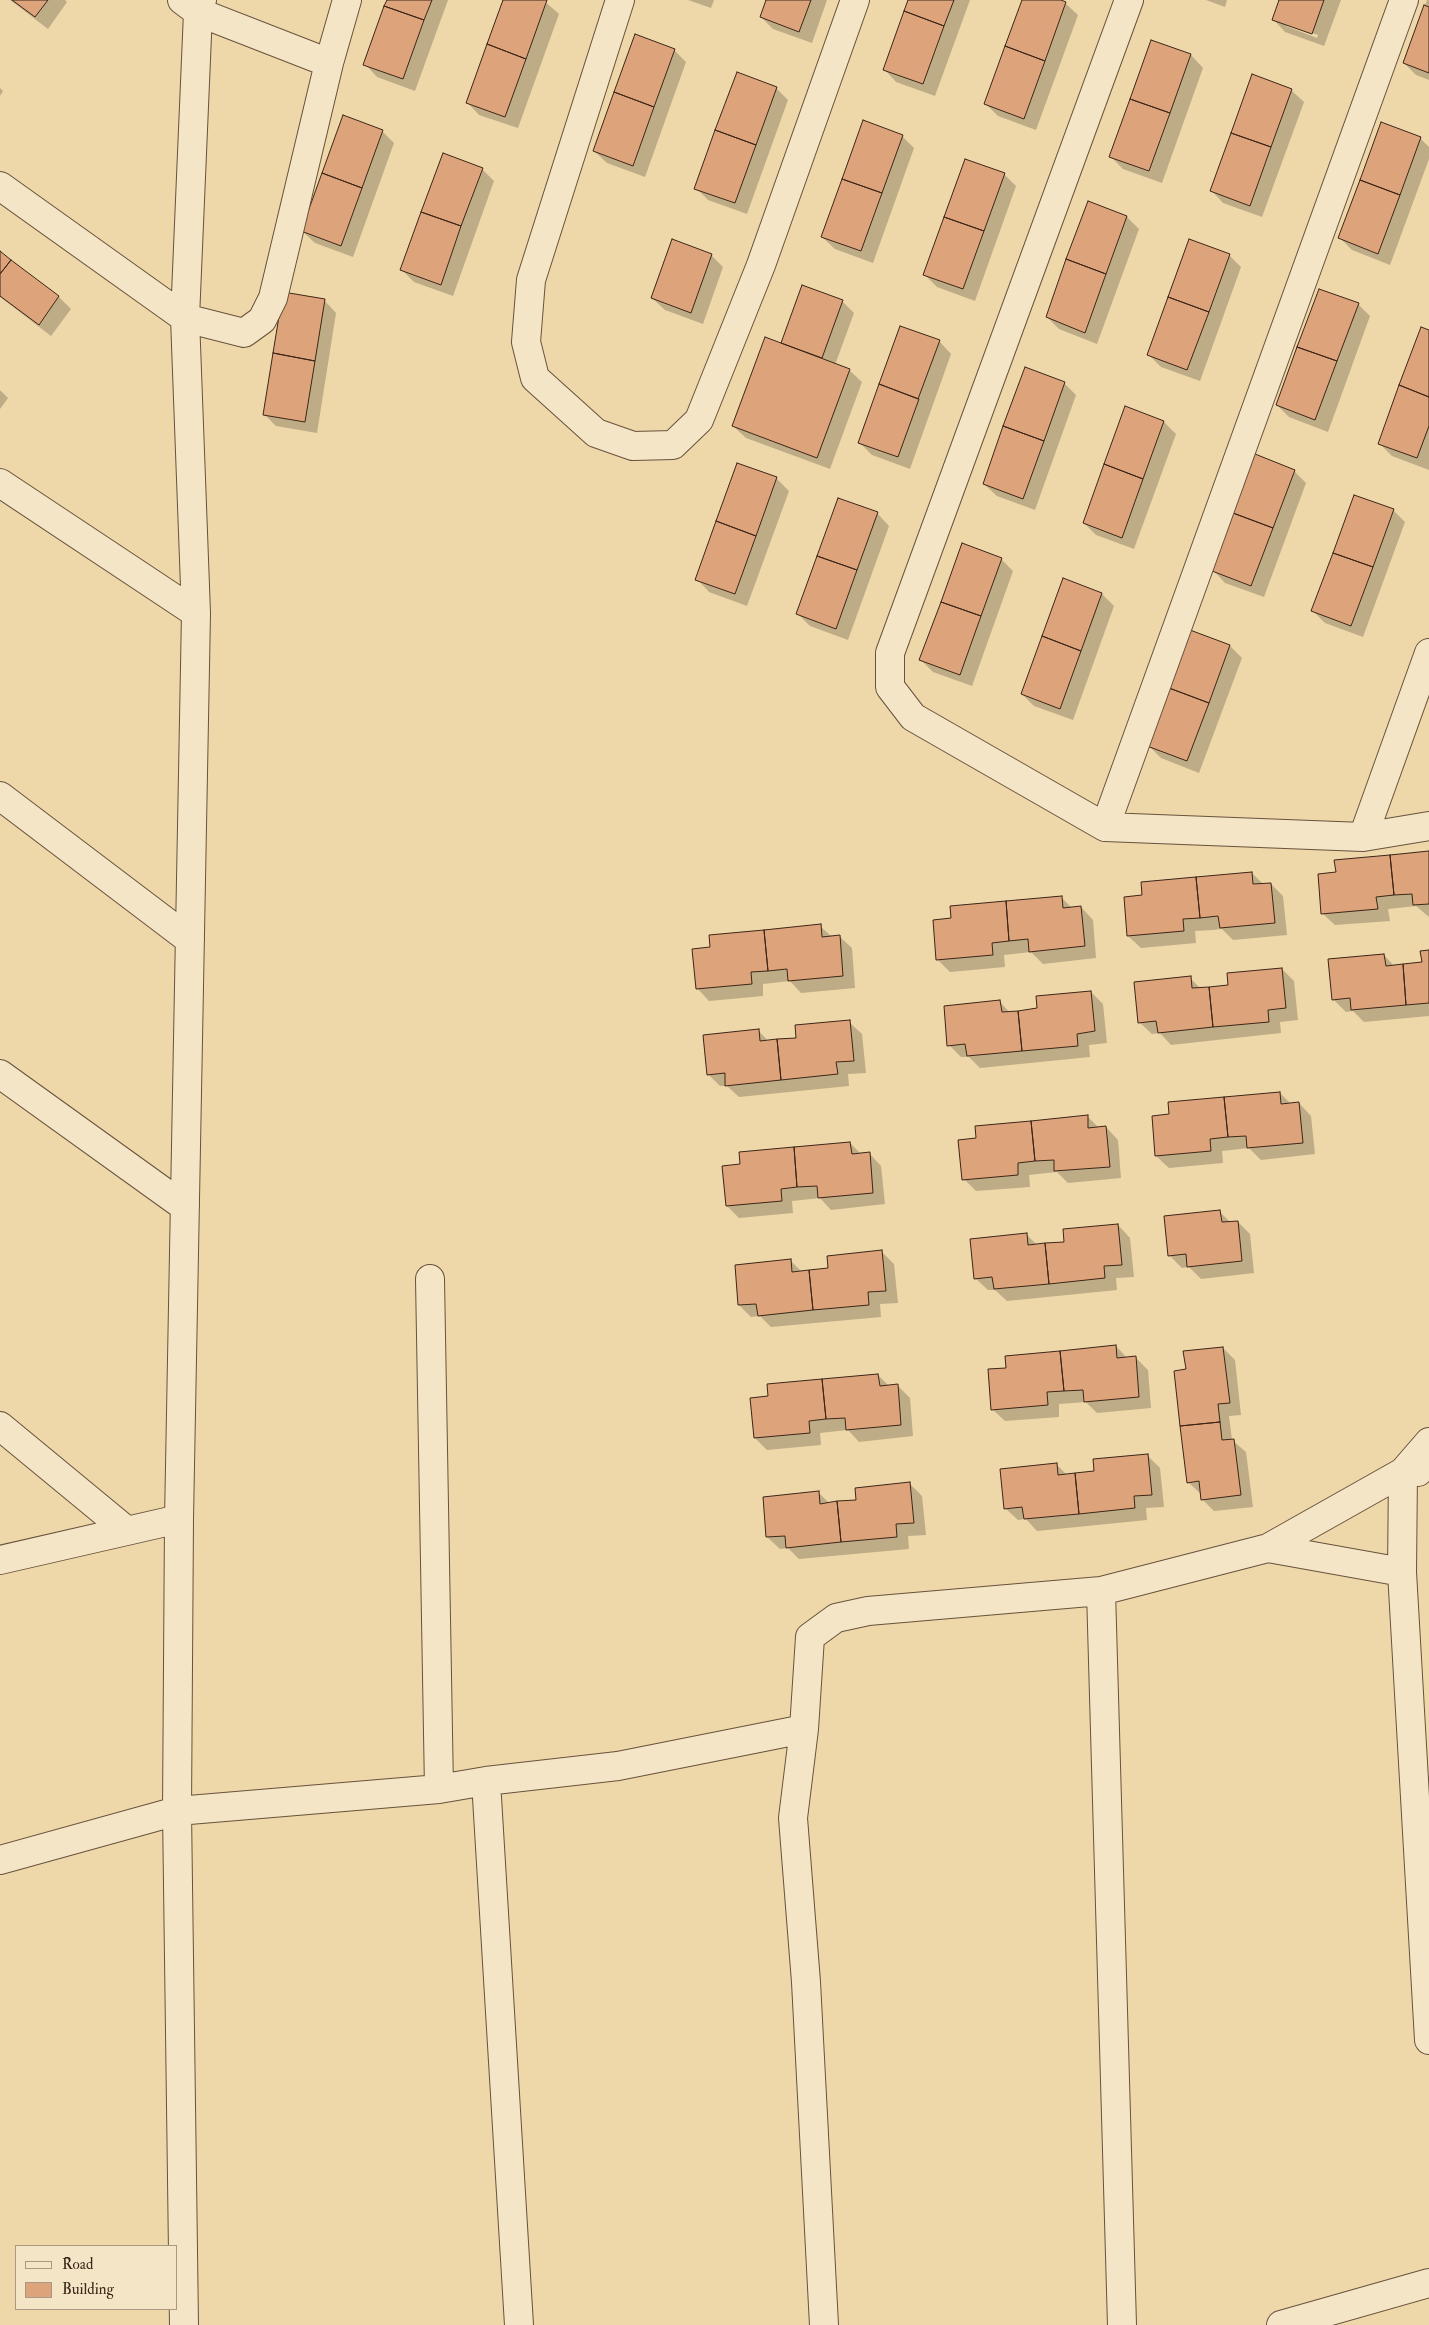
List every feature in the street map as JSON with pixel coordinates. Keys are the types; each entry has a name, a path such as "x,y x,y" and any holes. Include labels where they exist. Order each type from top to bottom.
{"street":[{"path":"0,186 185,318 244,333 262,320 273,298 329,63 347,0"},
{"path":"620,0 531,280 526,342 535,378 596,433 633,446 673,445 699,420 761,265 856,0"},
{"path":"1129,0 890,654 890,687 913,717 1105,827 1363,837 1429,826"},
{"path":"1105,827 1404,0"},
{"path":"184,2325 177,1811 179,1519 196,613 185,318 194,4 329,63"},
{"path":"0,483 196,613"},
{"path":"1363,837 1429,653"},
{"path":"0,796 190,940"},
{"path":"0,1074 185,1207"},
{"path":"430,1279 439,1789"},
{"path":"0,1426 126,1530"},
{"path":"1429,1442 1416,1472 1402,1572 1429,2040"},
{"path":"824,2325 806,1992 793,1818 804,1729 810,1637 836,1618 868,1611 1100,1591 1268,1548 1416,1472"},
{"path":"0,1560 179,1519"},
{"path":"1268,1548 1402,1572"},
{"path":"1100,1591 1122,2325"},
{"path":"0,1860 177,1811 439,1789 486,1781 618,1766 804,1729"},
{"path":"486,1781 519,2325"},
{"path":"1281,2325 1429,2283"}],"building":[{"path":"12,0 48,0 35,17"},
{"path":"387,0 432,0 424,20 384,6"},
{"path":"503,0 547,0 526,59 487,44"},
{"path":"766,0 811,0 799,32 760,17"},
{"path":"908,0 954,0 944,26 904,11"},
{"path":"1022,0 1061,0 1066,2 1045,61 1005,46"},
{"path":"1279,0 1324,0 1312,34 1272,20"},
{"path":"1424,5 1429,7 1429,73 1403,63"},
{"path":"384,6 424,20 403,79 363,65"},
{"path":"904,11 944,26 923,84 883,70"},
{"path":"635,34 675,49 654,107 614,92"},
{"path":"1151,40 1191,54 1170,113 1130,99"},
{"path":"487,44 526,59 505,117 466,103"},
{"path":"1005,46 1045,61 1024,119 984,104"},
{"path":"737,72 777,87 756,145 715,130"},
{"path":"1252,74 1292,89 1271,147 1231,133"},
{"path":"614,92 654,107 633,166 593,151"},
{"path":"1130,99 1170,113 1149,171 1109,157"},
{"path":"343,115 383,130 362,188 322,173"},
{"path":"863,120 903,135 882,193 842,179"},
{"path":"1381,122 1421,137 1400,195 1360,180"},
{"path":"715,130 756,145 735,203 694,189"},
{"path":"1231,133 1271,147 1250,206 1210,191"},
{"path":"443,153 483,168 461,226 421,212"},
{"path":"965,159 1005,173 984,231 944,217"},
{"path":"322,173 362,188 341,246 301,231"},
{"path":"842,179 882,193 861,251 821,237"},
{"path":"1360,180 1400,195 1378,254 1338,238"},
{"path":"1088,201 1127,216 1106,274 1066,259"},
{"path":"421,212 461,226 441,285 400,270"},
{"path":"944,217 984,231 963,289 923,275"},
{"path":"672,239 712,254 691,313 651,298"},
{"path":"1189,239 1230,254 1209,312 1168,297"},
{"path":"0,251 11,260 0,274"},
{"path":"1066,259 1106,274 1085,333 1046,317"},
{"path":"11,260 59,296 39,325 0,296 0,274"},
{"path":"802,285 843,300 822,358 781,343"},
{"path":"1319,289 1359,303 1337,361 1297,347"},
{"path":"283,292 325,299 315,361 273,353"},
{"path":"1168,297 1209,312 1187,370 1147,355"},
{"path":"900,326 940,340 918,399 879,384"},
{"path":"1421,327 1429,330 1429,397 1399,385"},
{"path":"765,337 850,369 817,458 732,426"},
{"path":"1297,347 1337,361 1315,420 1276,405"},
{"path":"273,353 315,361 305,422 263,415"},
{"path":"1025,367 1065,382 1044,441 1003,426"},
{"path":"879,384 919,399 898,457 858,443"},
{"path":"1399,385 1429,397 1429,426 1417,458 1378,444"},
{"path":"1125,406 1164,421 1143,479 1104,464"},
{"path":"1003,426 1044,441 1023,499 983,484"},
{"path":"1255,454 1295,470 1273,528 1233,513"},
{"path":"737,463 777,477 756,536 716,521"},
{"path":"1104,464 1143,479 1122,538 1083,523"},
{"path":"1354,495 1394,509 1373,567 1333,553"},
{"path":"838,498 878,512 857,570 817,556"},
{"path":"1233,513 1273,528 1251,586 1212,571"},
{"path":"716,521 756,536 735,594 695,580"},
{"path":"962,543 1002,558 981,616 941,602"},
{"path":"1333,553 1373,567 1351,626 1311,611"},
{"path":"817,556 857,570 836,629 796,614"},
{"path":"1063,578 1102,593 1081,651 1042,636"},
{"path":"941,602 981,616 960,675 919,660"},
{"path":"1190,630 1230,645 1209,703 1169,688"},
{"path":"1042,636 1081,651 1060,709 1021,694"},
{"path":"1169,688 1209,703 1187,761 1147,746"},
{"path":"1429,851 1429,904 1413,905 1412,894 1394,895 1390,855"},
{"path":"1390,855 1394,895 1376,897 1378,909 1321,914 1318,874 1336,872 1334,860"},
{"path":"1252,872 1253,884 1271,883 1275,923 1220,928 1218,916 1200,918 1196,877"},
{"path":"1196,877 1200,918 1183,919 1184,931 1127,936 1124,897 1142,895 1141,882"},
{"path":"1062,896 1063,908 1081,906 1085,946 1029,952 1028,939 1009,941 1006,901"},
{"path":"1006,901 1009,941 992,943 993,955 936,960 933,920 951,918 950,906"},
{"path":"821,924 822,937 840,935 843,976 788,981 787,969 768,971 764,930"},
{"path":"764,930 768,971 751,972 752,984 696,989 692,949 710,947 709,935"},
{"path":"1429,950 1429,1003 1406,1005 1403,964 1422,962 1420,951"},
{"path":"1384,954 1386,966 1403,964 1406,1005 1351,1010 1350,998 1332,1000 1328,959"},
{"path":"1282,968 1286,1008 1268,1010 1269,1022 1213,1027 1209,987 1228,985 1227,973"},
{"path":"1191,976 1192,988 1209,987 1213,1027 1158,1033 1156,1021 1138,1023 1134,982"},
{"path":"1091,991 1095,1031 1077,1034 1078,1046 1022,1051 1018,1011 1037,1008 1036,996"},
{"path":"1000,1000 1002,1012 1018,1011 1022,1051 967,1056 965,1044 947,1046 944,1006"},
{"path":"850,1020 854,1061 836,1062 838,1074 781,1080 777,1039 796,1038 795,1025"},
{"path":"759,1029 760,1041 777,1039 781,1080 725,1086 725,1073 707,1075 703,1035"},
{"path":"1280,1092 1281,1104 1299,1102 1303,1143 1247,1148 1246,1136 1228,1137 1224,1097"},
{"path":"1224,1097 1228,1137 1210,1139 1211,1151 1155,1156 1152,1116 1169,1114 1168,1102"},
{"path":"1088,1115 1088,1128 1106,1126 1110,1167 1054,1171 1054,1160 1035,1161 1031,1121"},
{"path":"1031,1121 1035,1161 1018,1163 1018,1175 962,1180 958,1140 976,1138 975,1126"},
{"path":"850,1142 852,1154 870,1152 873,1193 818,1198 817,1186 797,1187 794,1147"},
{"path":"794,1147 797,1187 781,1189 782,1201 726,1206 722,1166 740,1164 739,1152"},
{"path":"1220,1210 1222,1222 1238,1221 1242,1261 1187,1267 1186,1254 1168,1256 1164,1216"},
{"path":"1118,1224 1122,1265 1104,1266 1105,1278 1049,1284 1045,1243 1064,1242 1063,1229"},
{"path":"1027,1233 1028,1245 1045,1243 1049,1284 994,1289 992,1277 974,1279 970,1239"},
{"path":"882,1250 886,1291 868,1292 869,1305 813,1310 809,1270 828,1268 827,1256"},
{"path":"791,1259 792,1272 809,1270 813,1310 758,1316 756,1304 738,1305 735,1265"},
{"path":"1116,1345 1117,1358 1136,1356 1139,1397 1084,1402 1083,1390 1064,1391 1060,1351"},
{"path":"1223,1347 1230,1403 1218,1404 1220,1422 1180,1426 1174,1371 1186,1369 1183,1351"},
{"path":"1060,1351 1064,1391 1047,1392 1048,1405 991,1410 988,1369 1006,1368 1005,1356"},
{"path":"878,1374 880,1386 898,1384 901,1425 846,1430 845,1418 826,1419 822,1379"},
{"path":"822,1379 826,1419 809,1421 810,1433 754,1438 750,1398 768,1396 767,1384"},
{"path":"1220,1422 1222,1440 1234,1439 1241,1495 1201,1500 1199,1481 1187,1483 1180,1426"},
{"path":"1148,1454 1152,1495 1134,1496 1135,1508 1079,1514 1075,1473 1094,1471 1093,1459"},
{"path":"1057,1463 1058,1475 1075,1473 1079,1514 1024,1519 1022,1507 1004,1509 1000,1469"},
{"path":"910,1482 914,1523 896,1524 897,1537 841,1542 837,1501 856,1500 855,1488"},
{"path":"819,1491 820,1504 837,1501 841,1542 786,1548 785,1536 766,1537 763,1497"}]}
